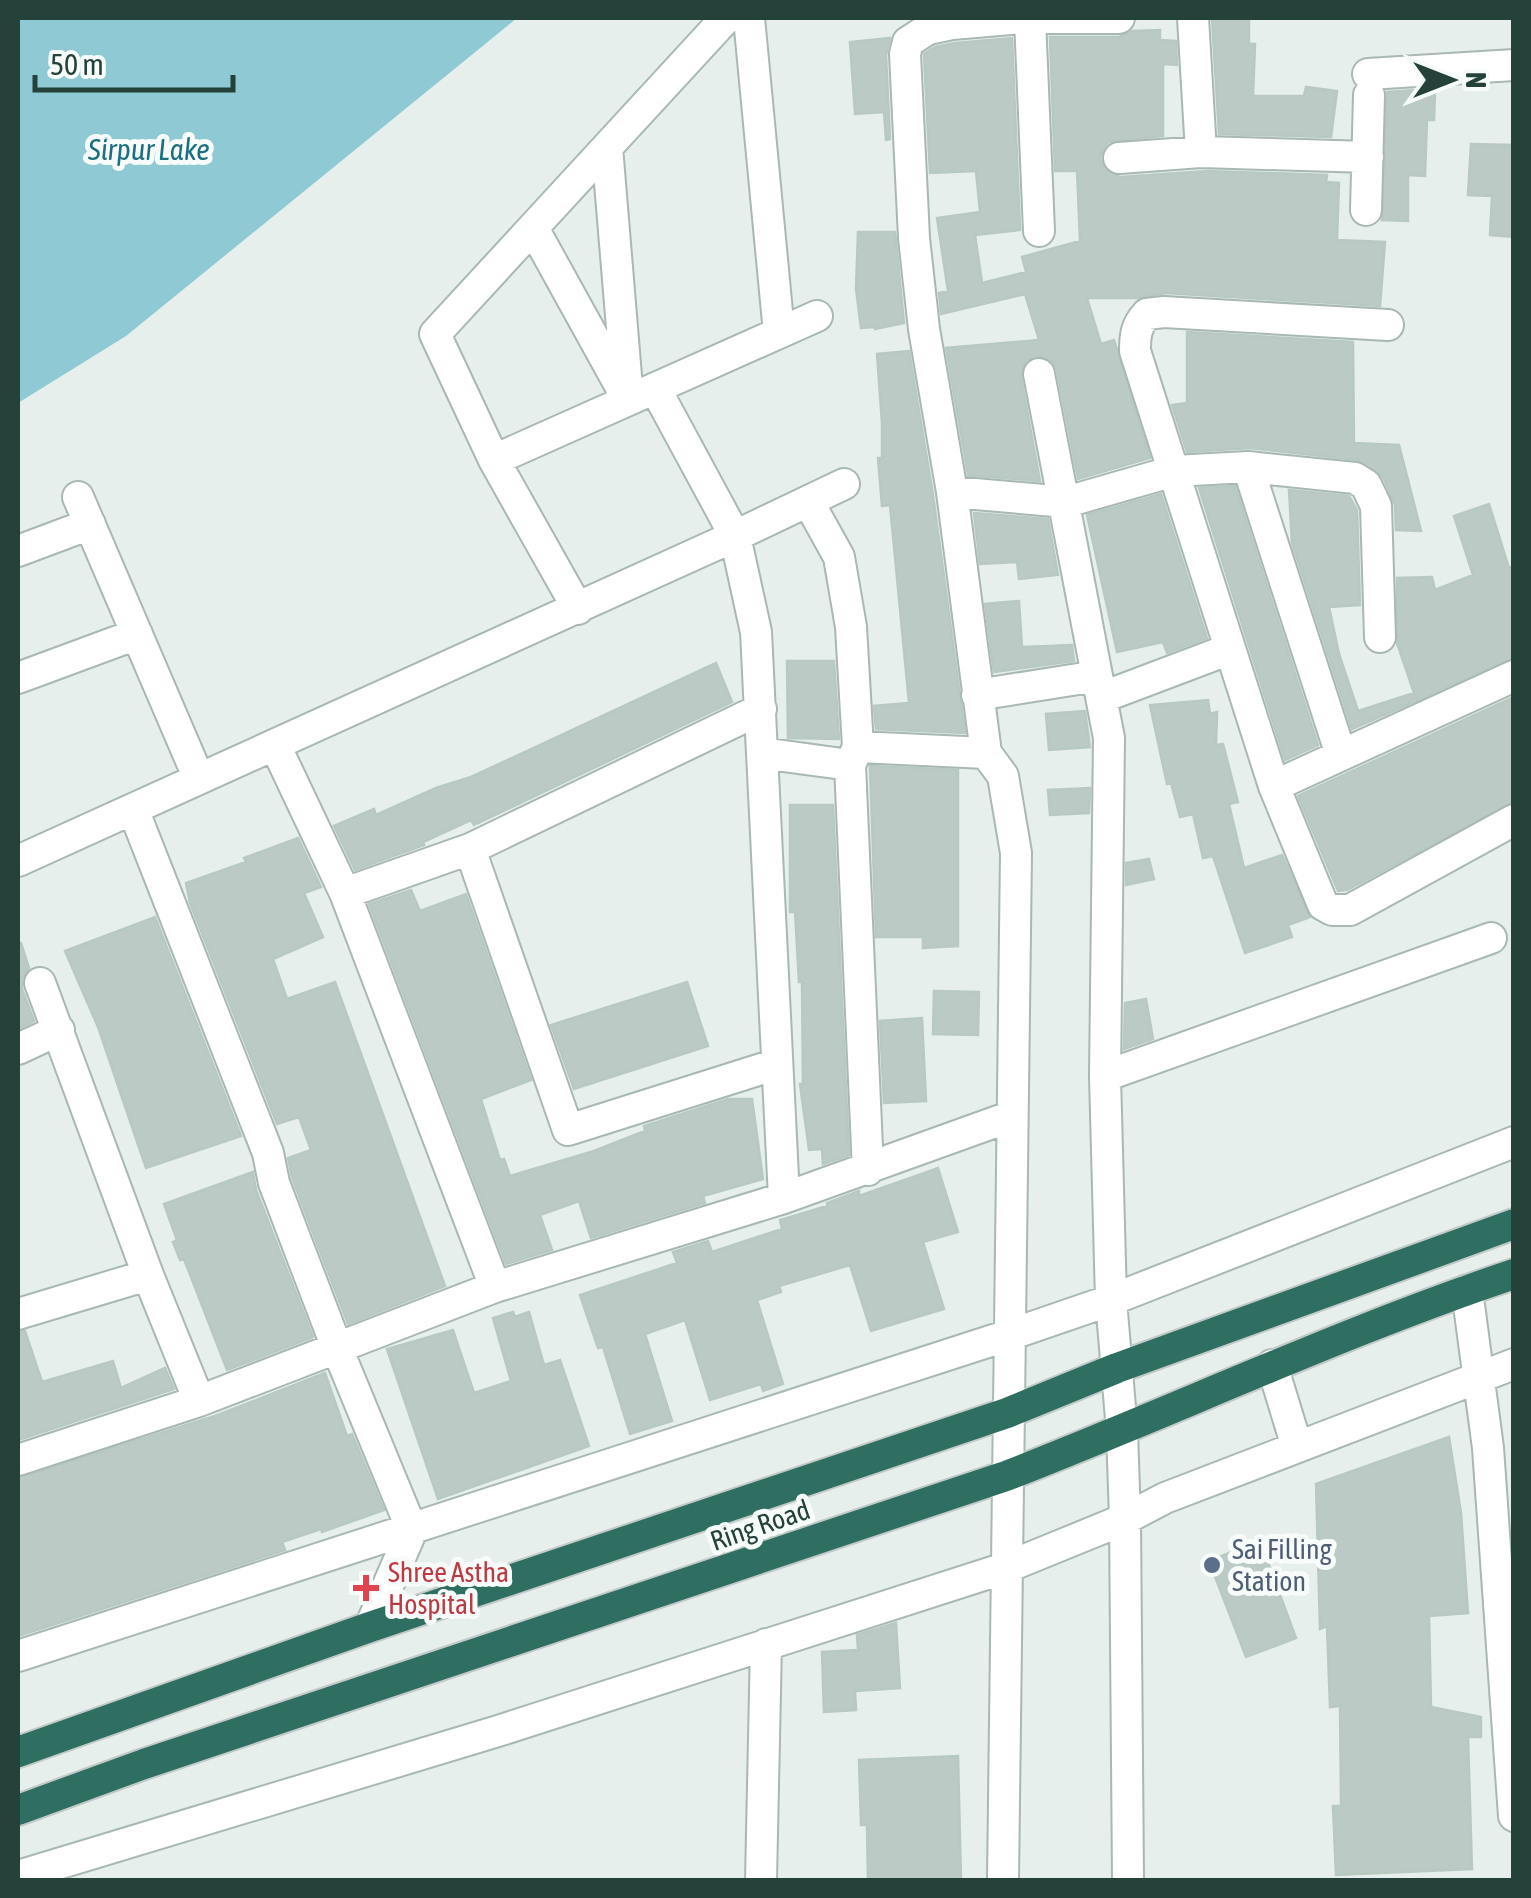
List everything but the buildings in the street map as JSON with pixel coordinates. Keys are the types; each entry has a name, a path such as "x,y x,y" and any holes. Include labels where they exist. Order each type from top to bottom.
{"highway":[{"name":"Ring Road","path":"18,1752 370,1627 1007,1412 1514,1224"},
{"name":"Ring Road","path":"18,1810 144,1764 1006,1476 1122,1431 1272,1365 1514,1274"}],"street":[{"path":"578,609 494,460 435,334 726,18"},
{"path":"749,18 779,333"},
{"path":"1003,1880 1016,853 1003,776 986,753 952,492 924,329 914,238 905,54 908,42 928,28 1022,18 1119,18"},
{"path":"1193,18 1200,152"},
{"path":"1030,19 1040,231"},
{"path":"1366,210 1368,84 1514,65"},
{"path":"607,147 642,394"},
{"path":"1119,158 1200,152 1368,156"},
{"path":"533,228 735,536 756,632 784,1198"},
{"path":"1388,325 1182,312 1146,314 1135,333 1135,351 1274,786 1323,905 1332,910 1350,910 1514,820"},
{"path":"494,460 817,316"},
{"path":"1039,374 1109,738 1105,1076 1111,1300 1125,1519 1128,1880"},
{"path":"952,492 1066,502 1174,471 1248,467 1355,478 1366,484 1376,506 1380,637"},
{"path":"1248,467 1341,755"},
{"path":"18,861 578,609 844,484"},
{"path":"808,501 839,557 851,627 868,1170"},
{"path":"18,550 84,510 199,779"},
{"path":"18,678 137,634"},
{"path":"977,696 1100,687 1230,649"},
{"path":"1274,786 1514,676"},
{"path":"344,892 470,848 761,709"},
{"path":"275,745 344,892 495,1287"},
{"path":"762,753 986,753"},
{"path":"133,808 268,1153 274,1183 337,1348 412,1530 370,1627"},
{"path":"470,848 568,1130 778,1064"},
{"path":"1105,1076 1491,938"},
{"path":"40,983 199,1401"},
{"path":"18,1048 60,1030"},
{"path":"18,1460 199,1401 495,1287 784,1198 1012,1116"},
{"path":"18,1656 1111,1300 1514,1142"},
{"path":"18,1314 148,1275"},
{"path":"1466,1290 1488,1448 1514,1816"},
{"path":"18,1876 498,1731 1005,1568 1125,1519 1165,1498 1514,1364"},
{"path":"1272,1365 1297,1447"},
{"path":"761,1880 766,1644"}],"water":[{"name":"Sirpur Lake","path":"18,18 517,18 126,336 18,403"}],"place":[{"name":"Sai Filling Station","path":"1212,1565"},
{"name":"Shree Astha Hospital","path":"366,1588"}]}
